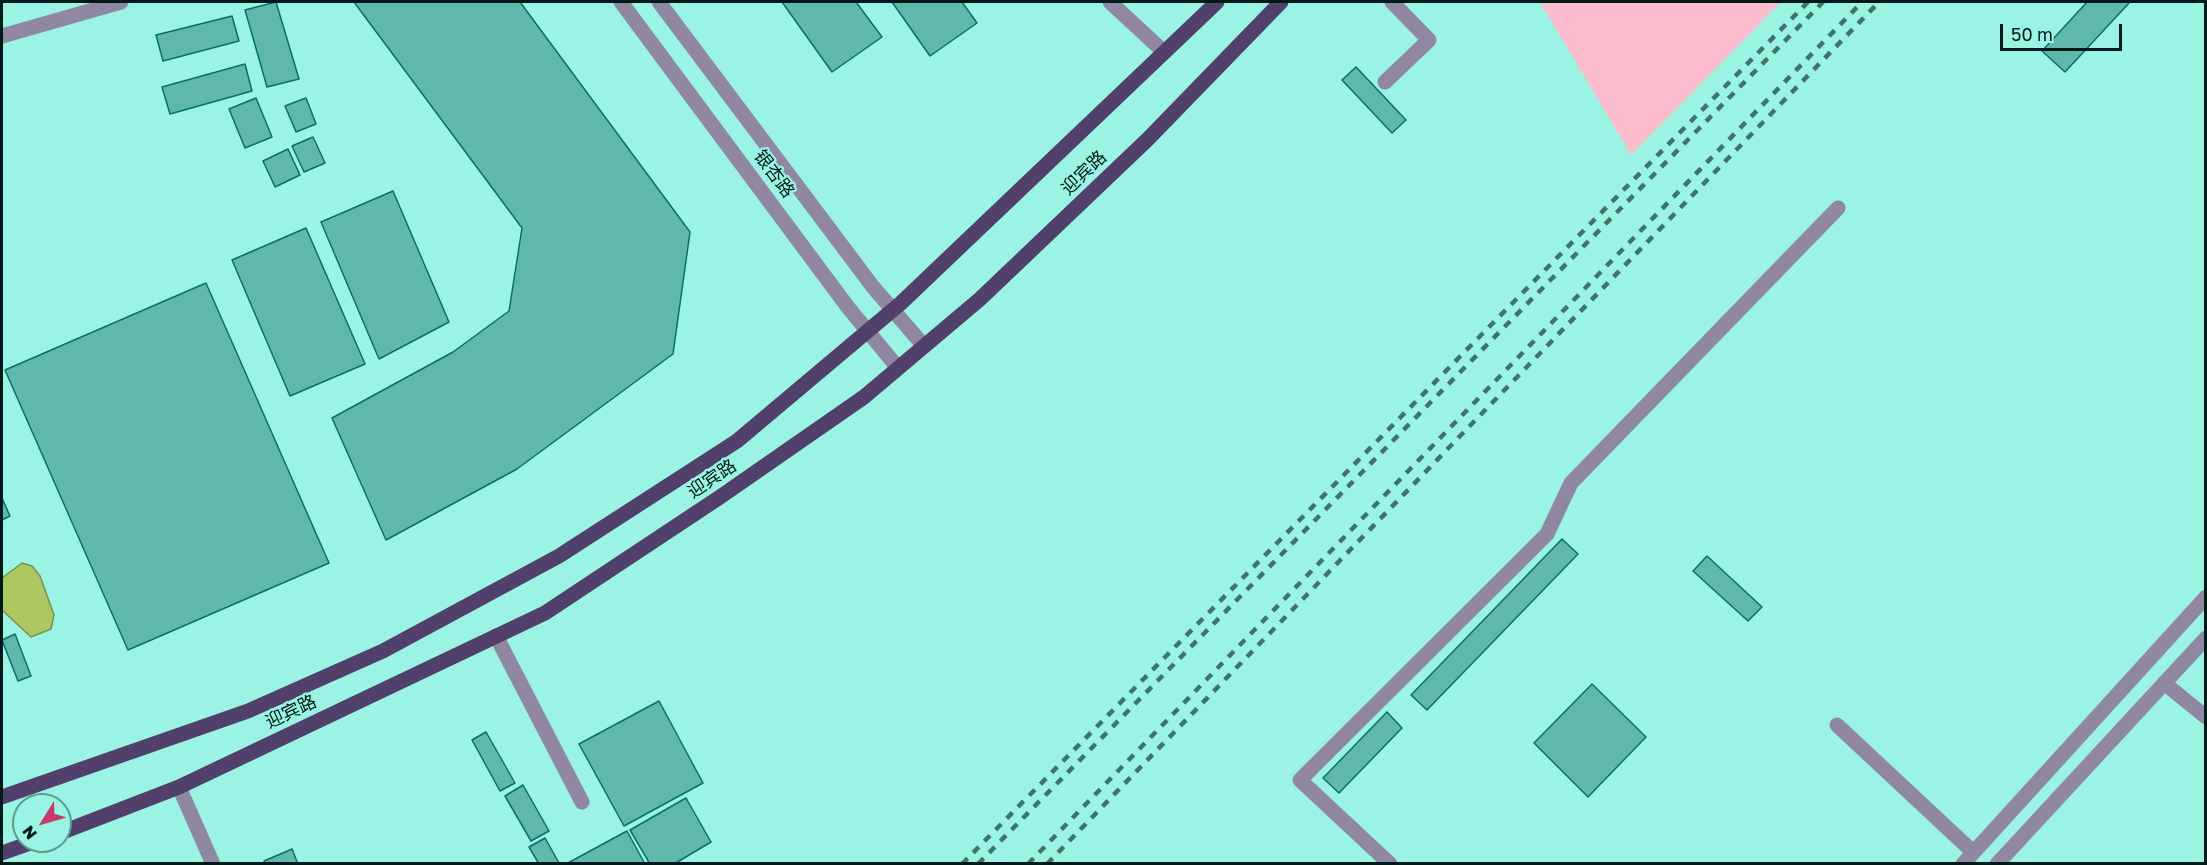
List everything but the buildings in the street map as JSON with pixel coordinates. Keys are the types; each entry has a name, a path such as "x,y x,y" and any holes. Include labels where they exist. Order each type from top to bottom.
{"main road":[{"name":"迎宾路","path":"2,797 248,711 383,651 559,556 736,441 893,310 1217,2"},
{"name":"迎宾路","path":"72,828 179,787 545,613 720,497 864,397 980,299 1148,139 1281,2"}],"street":[{"path":"2,36 121,2"},
{"name":"银杏路","path":"621,2 898,368"},
{"name":"银杏路","path":"659,2 873,287 924,346"},
{"path":"1110,2 1164,52"},
{"path":"1385,82 1429,40 1392,2"},
{"path":"1390,864 1300,780 1547,534 1571,483 1838,208"},
{"path":"1837,725 1968,858 2205,597"},
{"path":"496,636 582,802"},
{"path":"1997,864 2205,638"},
{"path":"2164,683 2205,717"},
{"path":"179,787 213,864"}],"shaded area":[{"path":"1540,2 1781,2 1631,155"},
{"path":"22,563 32,566 40,576 54,615 51,629 31,637 2,610 2,578"}],"railway":[{"path":"962,864 1808,2"},
{"path":"978,864 1823,2"},
{"path":"1028,864 1862,2"},
{"path":"1047,864 1879,2"}]}
